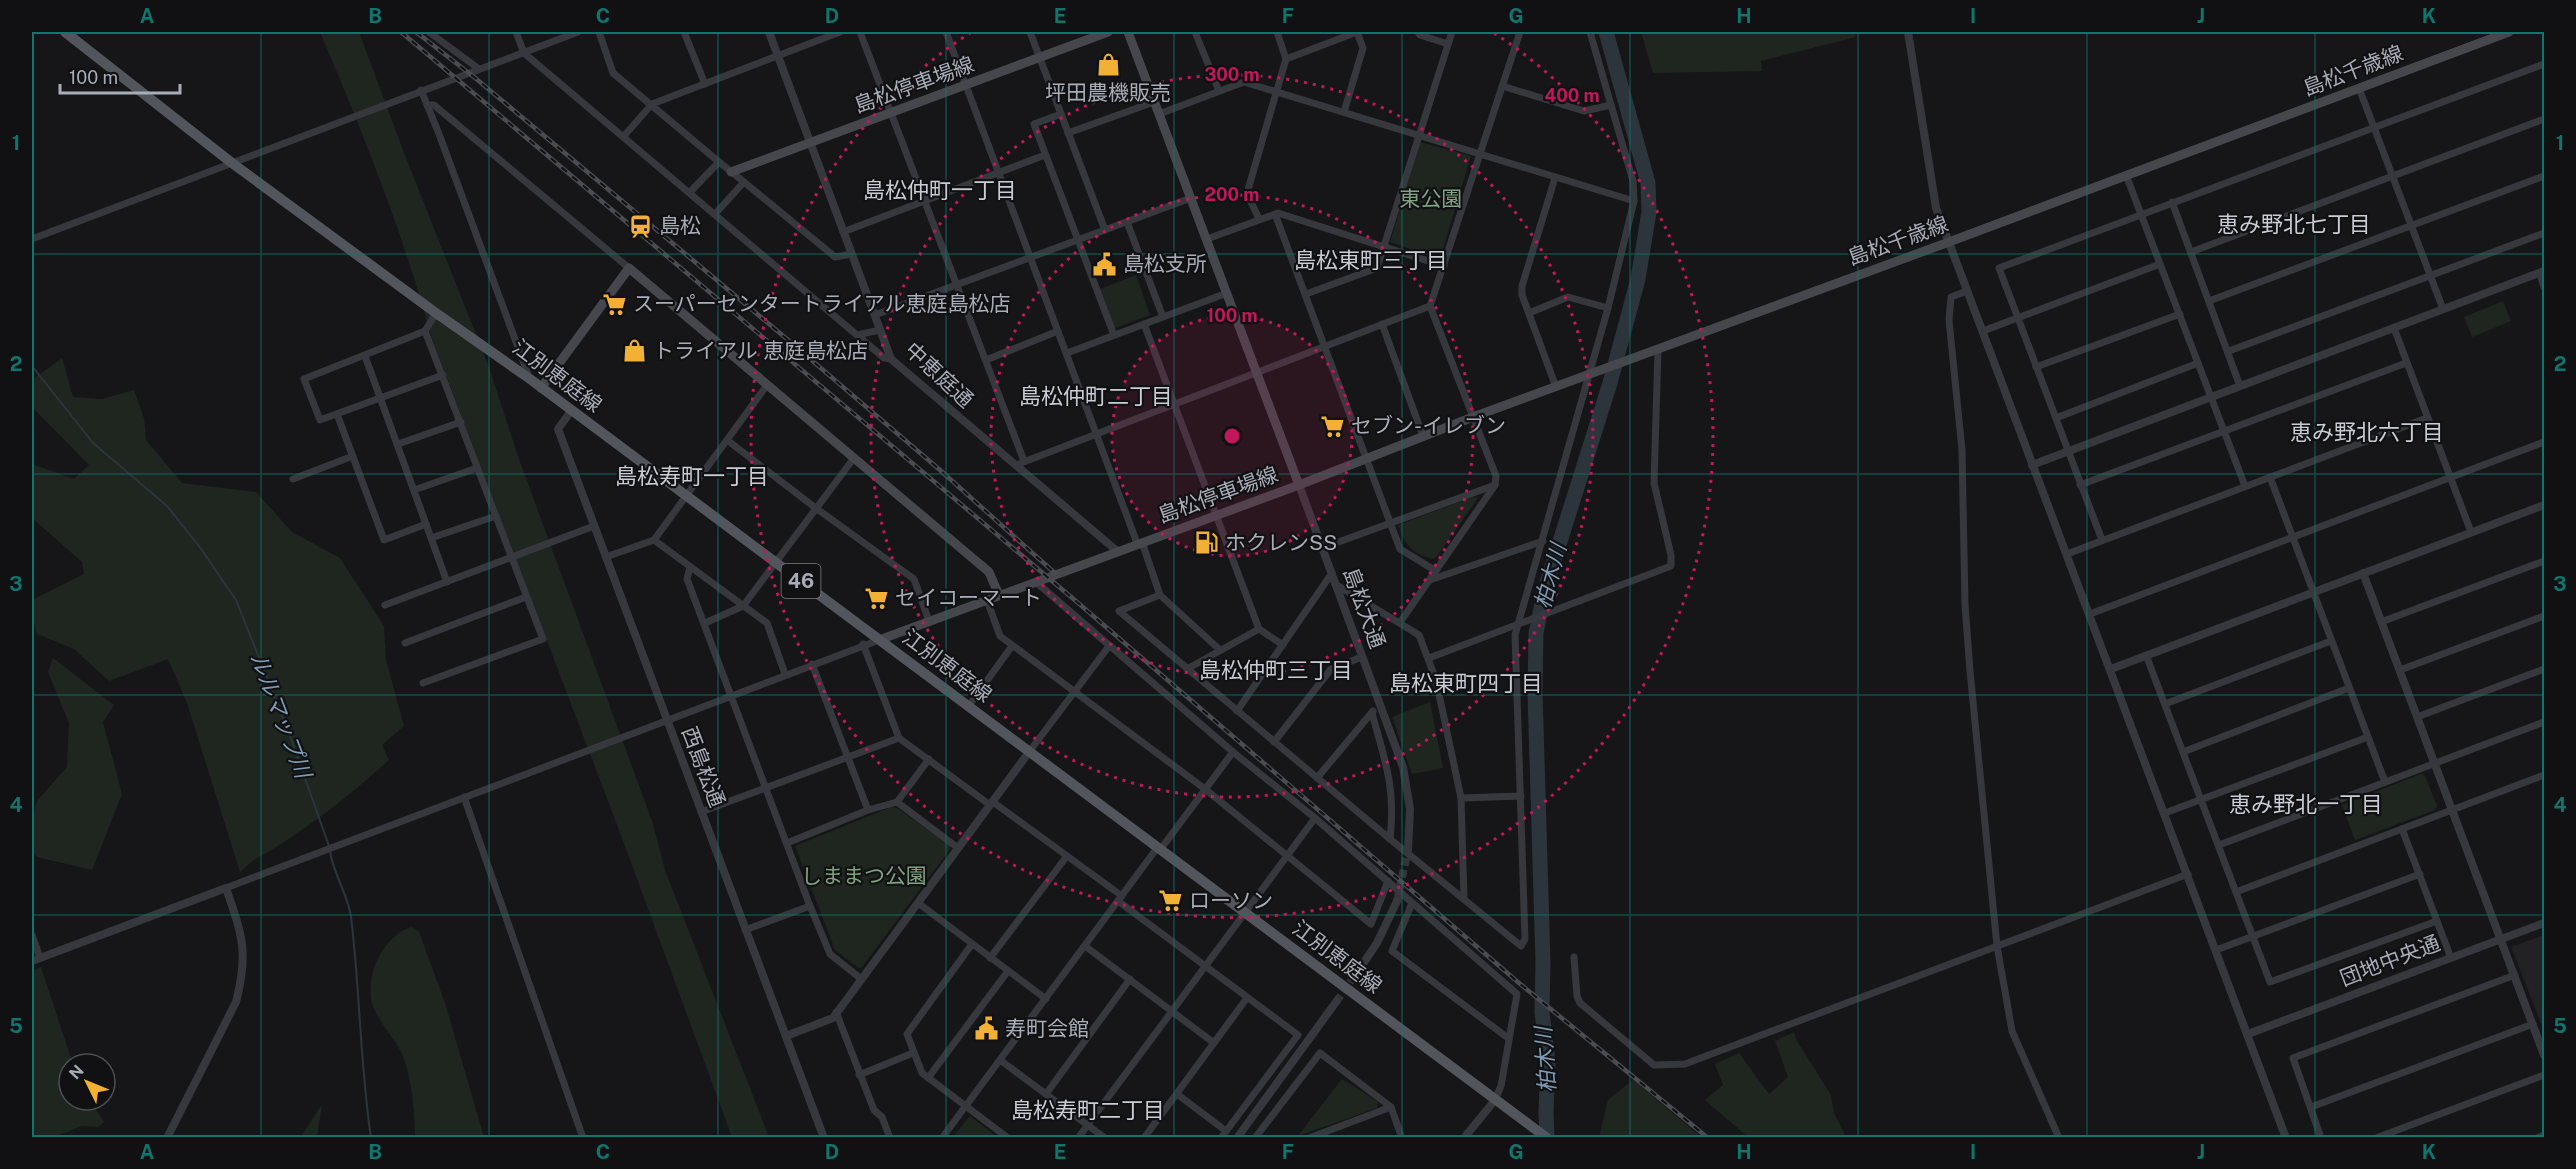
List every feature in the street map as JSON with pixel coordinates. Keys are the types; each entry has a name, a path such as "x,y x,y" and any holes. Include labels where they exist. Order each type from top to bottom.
{"main road":[{"name":"江別恵庭線","path":"65,32 232,163 530,379 1547,1137"},
{"name":"島松停車場線","path":"731,172 1108,32"},
{"name":"島松停車場線","path":"879,639 1299,485 1128,32"},
{"name":"島松千歳線","path":"1299,485 1473,417 2509,32"},
{"path":"540,388 629,268 989,572 999,595"}],"street":[{"path":"429,32 478,69"},
{"path":"516,32 524,53 884,358 891,359"},
{"path":"32,238 578,32"},
{"path":"599,32 613,73 835,257 852,254"},
{"path":"684,32 705,84"},
{"name":"中恵庭通","path":"769,32 891,359 1020,464 1117,551"},
{"path":"624,136 652,104 840,32"},
{"path":"860,32 986,360 1020,464 1430,306"},
{"path":"946,32 1160,595 1220,650"},
{"path":"1030,32 1106,230"},
{"path":"1195,32 1219,91"},
{"path":"1259,219 1247,193 1286,59 1279,32"},
{"path":"1286,59 1357,32 1363,48 1344,112"},
{"path":"1418,32 1420,35 1448,44"},
{"path":"1306,294 1377,268 1452,32"},
{"path":"1401,621 1495,485 1496,476 1430,306 1520,32"},
{"path":"1160,595 1119,611 1521,946 1525,939 1515,635 1593,373 1634,201 1633,182 1590,32"},
{"path":"1908,32 1936,208 2286,1137"},
{"path":"2102,540 1999,268 2544,64"},
{"path":"1159,114 1244,82 1277,90 1634,201"},
{"path":"1503,86 1584,111 1611,105"},
{"path":"2359,88 2444,309"},
{"path":"420,90 530,379"},
{"path":"1068,133 1154,102"},
{"path":"427,105 434,105 629,268"},
{"path":"1060,114 1034,124 1113,334"},
{"path":"2191,252 2544,119"},
{"path":"843,232 1045,155"},
{"path":"690,192 719,162"},
{"path":"2126,176 2245,486"},
{"path":"2209,301 2544,176"},
{"path":"1555,178 1522,286 1522,295 1556,387"},
{"path":"715,214 744,182"},
{"path":"875,315 957,287 1191,198"},
{"path":"2172,202 2229,351 2240,386"},
{"path":"1207,239 1278,213 1444,266"},
{"path":"1275,214 1400,549 1436,571"},
{"path":"1127,222 1163,317"},
{"path":"2229,351 2544,233"},
{"path":"1983,331 2160,264"},
{"path":"2032,465 2542,272 2544,287"},
{"path":"1967,291 1951,297 1949,320 1962,450 1965,605 1969,660 1997,946 2012,1031 2059,1137"},
{"path":"1067,352 1227,293"},
{"path":"1529,313 1568,297 1608,308"},
{"path":"436,313 425,331 304,379 320,420 443,375"},
{"path":"2036,368 2180,314"},
{"path":"1144,324 1217,514 1258,629 1283,645"},
{"path":"1382,324 1423,436"},
{"path":"2394,328 2471,532"},
{"path":"857,335 880,330"},
{"path":"423,684 543,639 425,331"},
{"path":"986,360 1058,331"},
{"path":"1429,658 1671,566 1671,555 1654,483 1658,349"},
{"path":"365,356 447,582"},
{"path":"2056,418 2198,363"},
{"path":"2080,485 2406,363"},
{"path":"606,557 654,540 767,385"},
{"name":"西島松通","path":"571,411 558,429 824,1137"},
{"path":"337,414 384,540 426,524"},
{"path":"2067,554 2427,418"},
{"path":"398,444 461,422"},
{"path":"728,440 817,509 914,579 929,621"},
{"path":"2090,614 2544,442"},
{"path":"293,479 353,456"},
{"path":"705,623 743,606 854,458"},
{"path":"414,490 477,468"},
{"path":"2270,477 2385,782"},
{"name":"島松大通","path":"1299,485 1403,767 1409,792 1408,849"},
{"path":"1323,548 1495,485"},
{"path":"2111,669 2544,505"},
{"path":"431,538 496,516"},
{"path":"385,605 594,526"},
{"path":"654,540 766,622 785,674"},
{"path":"1430,580 1543,541"},
{"path":"2381,622 2544,561"},
{"path":"690,567 687,579 810,906 830,954 860,978"},
{"path":"1237,711 1332,573"},
{"path":"2363,573 2544,1055"},
{"path":"1036,583 1233,752 1315,818 1517,994 1501,1086 1496,1100 1464,1137"},
{"path":"1335,584 1401,621 1419,634 1429,658 1436,680 1461,798 1464,898"},
{"path":"405,643 526,597"},
{"path":"987,600 1000,636 1205,789 1371,924 1388,881"},
{"path":"2400,670 2544,616"},
{"path":"1187,669 1258,629"},
{"path":"32,935 36,959 331,850 731,694 879,639"},
{"path":"2164,704 2331,640"},
{"path":"863,644 899,738 1066,856 1205,968 1298,1035 1224,1134 1177,1094"},
{"path":"968,707 1012,646"},
{"path":"786,1036 833,1018 860,978 1109,646"},
{"path":"2146,655 2270,982 2437,921"},
{"path":"1274,742 1331,669 1362,657"},
{"path":"812,664 868,810"},
{"path":"2417,717 2544,669"},
{"path":"2183,752 2349,688"},
{"path":"1317,778 1380,702"},
{"path":"1372,712 1386,758 1394,808 1390,839"},
{"path":"2219,845 2544,722"},
{"path":"2165,813 2367,736"},
{"path":"701,812 899,738"},
{"path":"942,1137 1233,752"},
{"path":"787,843 868,810 897,802 929,759"},
{"path":"2236,892 2544,775"},
{"path":"1461,798 1521,796"},
{"path":"464,797 583,1137"},
{"path":"897,802 958,848"},
{"path":"1078,1137 1246,914 1315,818"},
{"path":"2402,829 2451,958"},
{"path":"990,958 1066,856"},
{"path":"1574,957 1577,996 1580,1003 1654,1065 1685,1064 2188,874"},
{"path":"2216,950 2420,874"},
{"path":"167,1137 236,1002 242,980 244,954 238,923 226,888"},
{"path":"1354,977 1377,943 1397,901"},
{"path":"918,903 1046,999"},
{"path":"1412,903 1392,951 1508,1038"},
{"path":"745,930 810,906"},
{"name":"団地中央通","path":"2247,1034 2544,923"},
{"path":"972,944 907,1034 922,1073 1008,1137"},
{"path":"1085,946 1214,1043"},
{"path":"928,1078 1008,971"},
{"path":"2321,1137 2293,1058 2514,975"},
{"path":"1046,1094 1130,979"},
{"path":"1144,1137 1246,998"},
{"path":"1237,1137 1336,1002"},
{"path":"836,1012 873,1110 882,1117 890,1137"},
{"path":"2311,1107 2533,1024"},
{"path":"859,1075 913,1053"},
{"path":"1256,1137 1320,1053 1391,1107 1402,1137"},
{"path":"1000,1060 1105,1137"},
{"path":"2376,1137 2544,1075"},
{"path":"1309,1137 1391,1107"},
{"path":"2537,1137 2544,1135"}],"shaded area":[{"path":"2544,935 2544,1031 2511,947"}],"green space":[{"path":"320,32 359,32 489,367 519,459 652,821 665,870 769,1137 732,1137 619,830 431,336 408,259 381,182"},
{"path":"1641,32 1854,32 1856,37 1761,61 1762,71 1653,73"},
{"name":"東公園","path":"1420,142 1471,156 1440,259 1390,242"},
{"path":"1136,275 1150,315 1115,328 1100,289"},
{"path":"2503,301 2511,321 2472,337 2464,317"},
{"path":"62,358 73,397 102,399 134,390 144,418 146,440 182,483 256,492 292,532 340,558 384,626 386,660 404,726 382,745 389,760 321,816 254,860 240,872 187,703 168,659 109,681 74,649 37,634 32,618 32,600 84,574 82,562 32,518 32,464 74,479 89,465 32,407 32,380"},
{"path":"1473,497 1478,498 1435,559 1415,552 1407,544 1398,525"},
{"path":"53,658 114,705 103,722 122,794 92,870 37,857 32,849 32,818 37,801 67,767 69,723 48,672"},
{"path":"1430,702 1443,768 1412,774 1392,717"},
{"path":"2421,774 2425,776 2437,806 2435,810 2355,840 2342,805"},
{"name":"しままつ公園","path":"891,807 897,808 950,845 950,849 859,968 835,950 795,846"},
{"path":"411,927 419,932 445,1003 484,1137 415,1137 407,1069 401,1052 374,1010 371,992 371,980 378,958 392,939"},
{"path":"41,967 69,1052 57,1052 57,1112 98,1112 104,1122 98,1127 82,1126 54,1137 32,1137 32,971"},
{"path":"1794,1032 1797,1041 1831,1095 1834,1113 1846,1137 1748,1137 1705,1100 1723,1085 1715,1064 1739,1053 1769,1094 1788,1077 1775,1041"},
{"path":"1342,1079 1378,1102 1377,1108 1298,1136"},
{"path":"1633,1080 1701,1137 1599,1137 1608,1100"},
{"path":"322,1104 317,1137 301,1137"},
{"path":"970,1116 997,1137 953,1137"}],"waterway":[{"name":"柏木川","path":"1547,1138 1548,1063 1542,1012 1543,963 1535,692 1536,633 1545,589 1610,383 1638,279 1649,212 1648,183 1606,32"},
{"name":"ルルマップ川","path":"32,366 93,443 167,506 199,546 236,600 289,733 329,846"},
{"name":"ルルマップ川","path":"330,851 351,917 364,1083 371,1138"}],"tunnel":[{"path":"1397,901 1408,849"},
{"path":"1336,1002 1354,977"}],"railway":[{"path":"401,32 1077,602 1519,983 1708,1138"},
{"path":"416,32 474,77 781,334 940,470 1057,575"}],"place":[{"name":"坪田農機販売","path":"1108,65"},
{"name":"島松","path":"641,226"},
{"name":"島松支所","path":"1105,264"},
{"name":"スーパーセンタートライアル恵庭島松店","path":"615,304"},
{"name":"トライアル 恵庭島松店","path":"635,351"},
{"name":"セブン-イレブン","path":"1333,426"},
{"name":"ホクレンSS","path":"1207,543"},
{"name":"セイコーマート","path":"877,598"},
{"name":"ローソン","path":"1171,901"},
{"name":"寿町会館","path":"987,1029"}],"district":[{"name":"島松仲町一丁目","path":"940,190"},
{"name":"恵み野北七丁目","path":"2294,224"},
{"name":"島松東町三丁目","path":"1371,260"},
{"name":"島松仲町二丁目","path":"1096,396"},
{"name":"恵み野北六丁目","path":"2367,432"},
{"name":"島松寿町一丁目","path":"692,476"},
{"name":"島松仲町三丁目","path":"1276,670"},
{"name":"島松東町四丁目","path":"1466,683"},
{"name":"恵み野北一丁目","path":"2306,804"},
{"name":"島松寿町二丁目","path":"1088,1110"}]}
